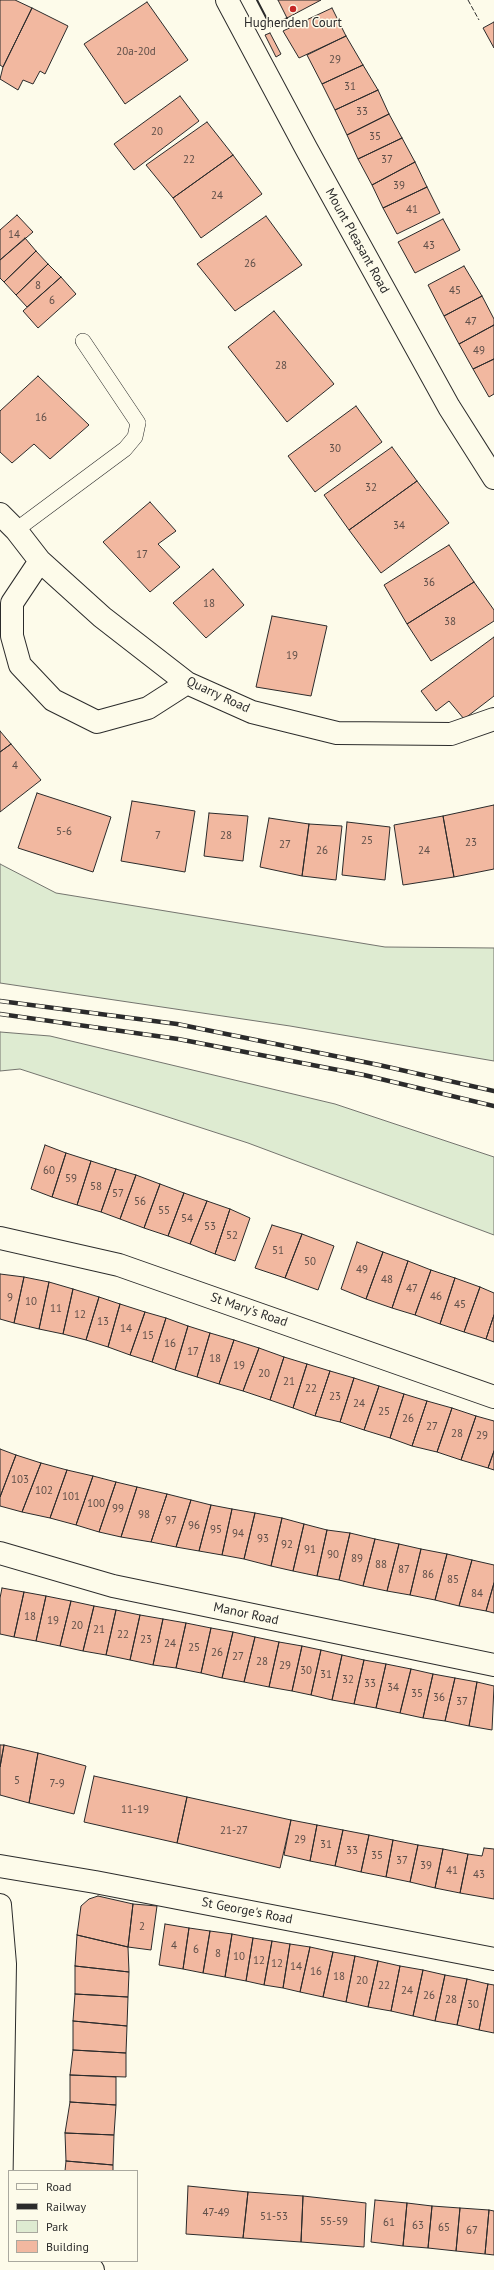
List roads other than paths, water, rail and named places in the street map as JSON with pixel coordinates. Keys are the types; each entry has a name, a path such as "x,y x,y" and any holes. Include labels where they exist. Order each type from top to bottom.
{"street":[{"name":"Mount Pleasant Road","path":"228,0 306,148 442,393 494,478"},
{"name":"Quarry Road","path":"0,514 16,530 40,561 102,617 187,683 252,712 337,733 451,734 494,719"},
{"path":"40,561 12,603 12,636 20,665 53,700 97,722 148,708 187,683"},
{"name":"St Mary's Road","path":"0,1238 119,1265 494,1397"},
{"name":"Manor Road","path":"0,1553 113,1586 494,1665"},
{"name":"St George's Road","path":"0,1866 95,1882 494,1960"},
{"path":"0,1905 4,1964 6,2262 93,2270"}],"lane":[{"path":"16,530 125,449 135,437 138,423 83,341"}],"railway":[{"path":"0,1001 177,1024 379,1065 494,1091"},
{"path":"0,1014 178,1039 364,1075 494,1106"}],"place":[{"name":"Hughenden Court","path":"293,9"}]}
